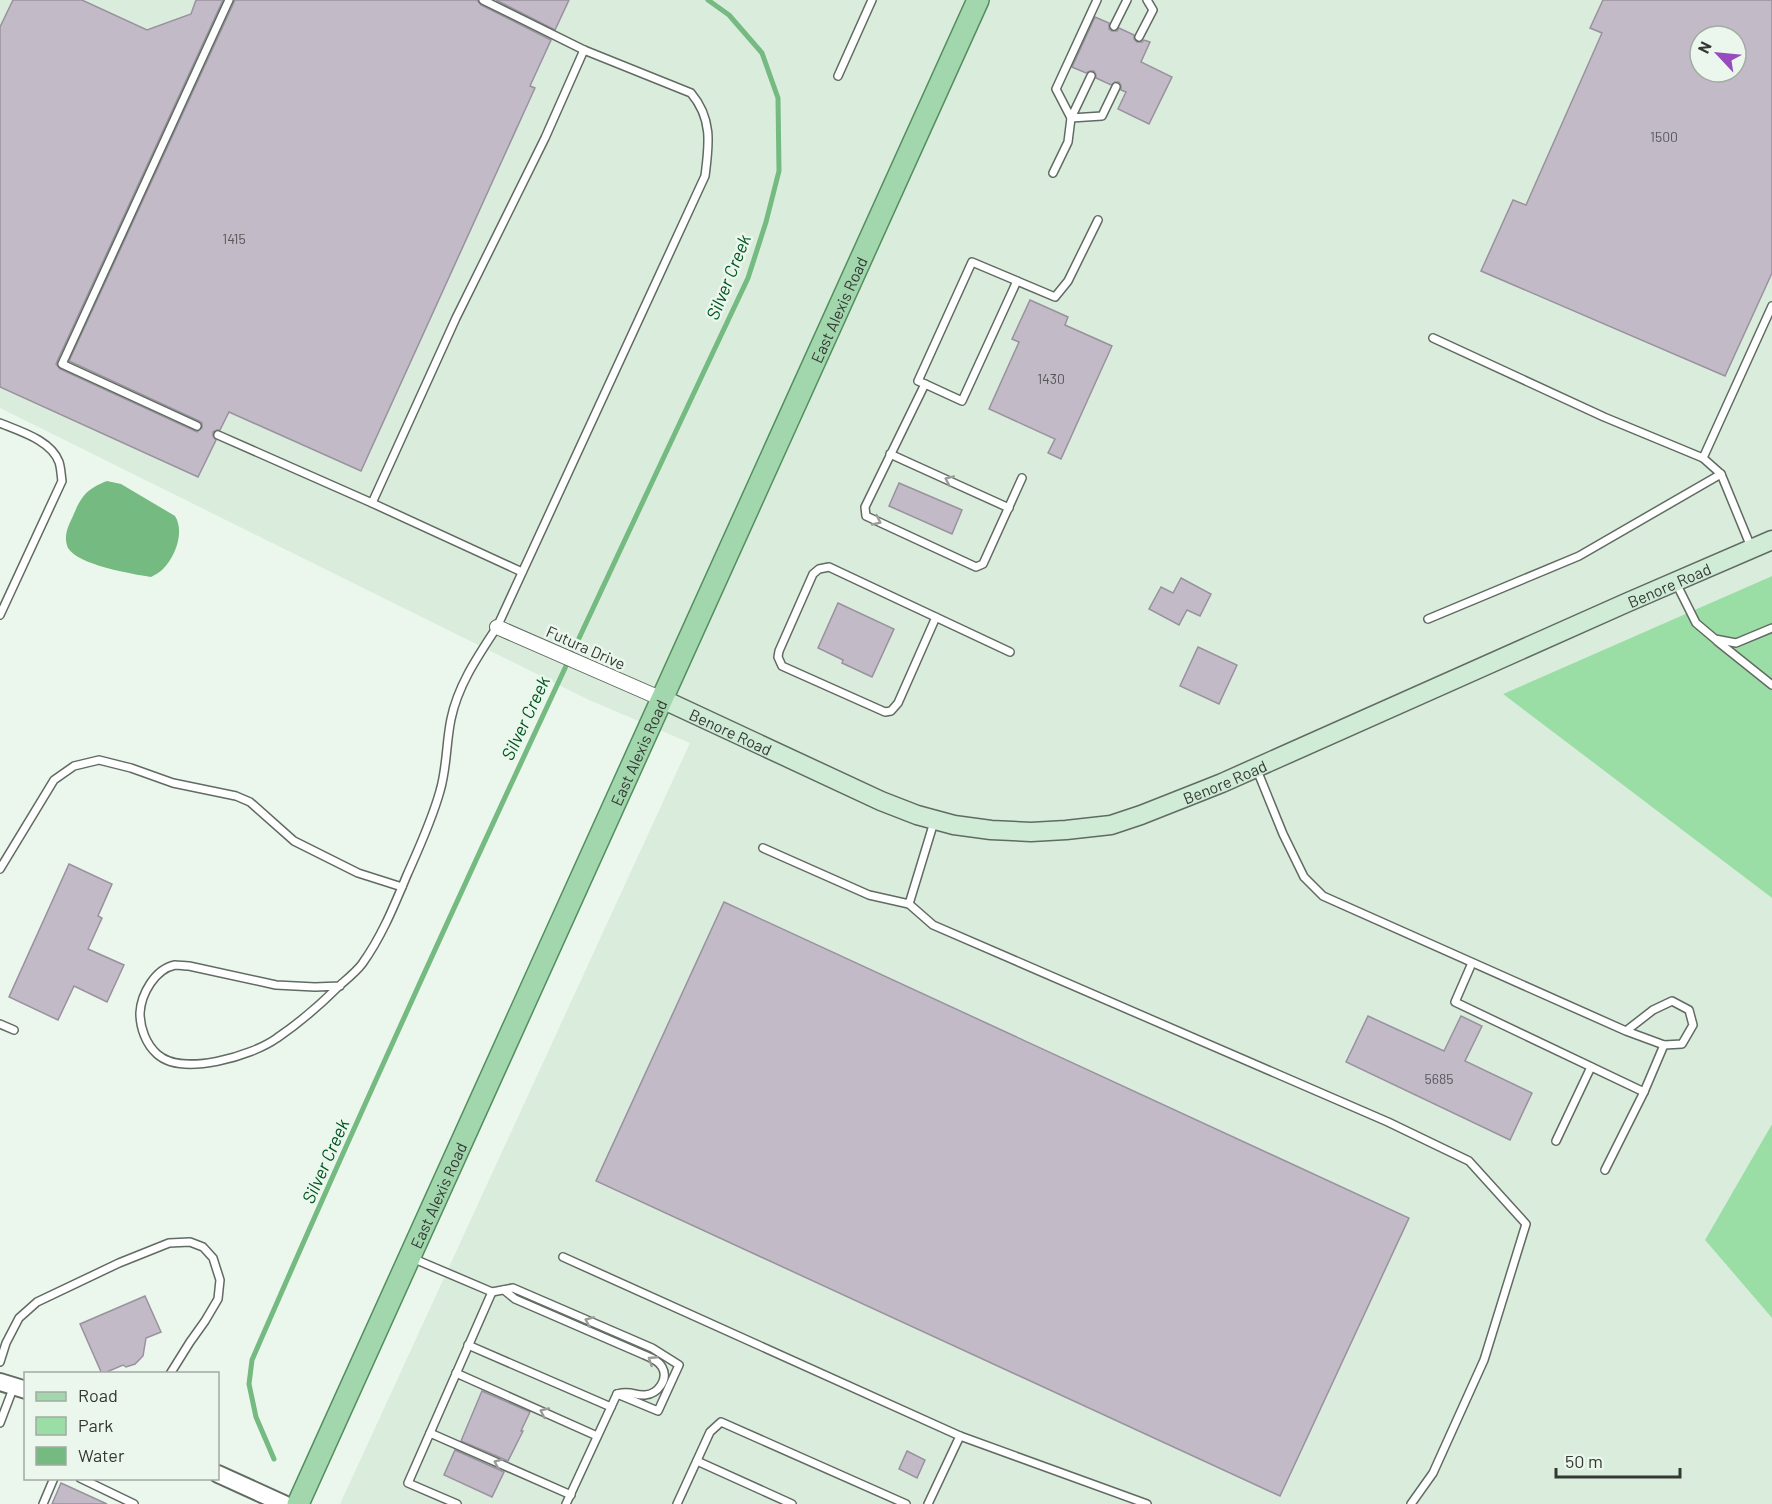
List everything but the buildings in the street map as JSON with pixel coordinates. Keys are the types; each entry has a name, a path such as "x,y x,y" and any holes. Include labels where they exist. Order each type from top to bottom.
{"main road":[{"name":"East Alexis Road","path":"298,1504 978,0"},
{"name":"Benore Road","path":"662,699 881,801 917,815 954,825 991,830 1031,832 1111,825 1180,800 1256,768 1772,540"}],"street":[{"name":"Futura Drive","path":"496,627 662,699"},
{"path":"219,1474 284,1504"}],"lane":[{"path":"197,426 62,364 229,0"},
{"path":"340,986 276,985 175,965 161,972 152,981 144,995 140,1013 142,1029 148,1044 159,1056 172,1061 214,1063 249,1054 276,1040 340,986 360,966 383,931 441,789 451,717 466,675 496,627 522,572 705,176 708,159 707,125 700,104 691,93 584,50 483,0"},
{"path":"838,76 872,0"},
{"path":"1071,118 1056,89 1097,0"},
{"path":"1114,26 1127,0"},
{"path":"1139,38 1153,10 1147,0"},
{"path":"372,503 465,298 545,138 584,50"},
{"path":"1053,173 1068,142 1071,118 1091,76"},
{"path":"1071,118 1102,116 1116,87"},
{"path":"1017,281 962,401 918,381 972,262 1055,297 1068,281 1098,220"},
{"path":"1703,458 1772,306"},
{"path":"1433,338 1604,417 1703,458 1721,474 1752,549"},
{"path":"925,384 866,507 866,516 976,567 983,564 1022,478"},
{"path":"0,423 50,448 58,461 62,481 0,615"},
{"path":"218,435 522,572"},
{"path":"890,454 1009,508"},
{"path":"1428,619 1579,556 1721,474"},
{"path":"936,617 898,704 891,711 885,712 782,666 778,657 813,574 819,568 829,567 936,617 1010,652"},
{"path":"1676,582 1696,623 1772,685"},
{"path":"1715,639 1736,643 1772,628"},
{"path":"0,869 54,780 74,766 99,760 131,768 173,783 236,796 250,802 294,841 358,873 402,887"},
{"path":"1256,768 1282,834 1304,877 1323,896 1626,1031 1664,1045 1682,1044 1693,1024 1689,1010 1672,1001 1653,1010 1626,1031"},
{"path":"909,904 935,820"},
{"path":"763,848 869,895 909,904 933,926 1388,1122 1468,1161 1526,1224 1484,1360 1433,1473 1411,1504"},
{"path":"1472,963 1455,1002 1644,1092"},
{"path":"0,1024 14,1030"},
{"path":"1605,1170 1644,1092 1664,1045"},
{"path":"1556,1141 1591,1066"},
{"path":"0,1362 6,1343 19,1318 37,1302 119,1263 169,1243 190,1242 203,1247 213,1258 220,1280 218,1299 171,1372"},
{"path":"410,1257 492,1292 513,1288 652,1348 680,1365 658,1411 617,1394"},
{"path":"563,1257 960,1436 1147,1504"},
{"path":"504,1290 515,1299 648,1357 662,1367 664,1375 661,1385 654,1392 644,1395 628,1391 617,1394 566,1504"},
{"path":"457,1504 408,1483 492,1292"},
{"path":"468,1345 610,1407"},
{"path":"456,1373 597,1436"},
{"path":"0,1423 13,1386"},
{"path":"678,1504 710,1432 721,1422 906,1504"},
{"path":"430,1433 571,1495"},
{"path":"928,1504 960,1436"},
{"path":"697,1461 792,1504"},
{"path":"43,1504 54,1480"},
{"path":"82,1480 134,1504"}],"shaded area":[{"path":"0,0 1772,0 1772,576 1503,694 1772,898 1772,1124 1705,1240 1772,1318 1772,1504 340,1504 690,743 589,700 0,408"}],"green space":[{"path":"1772,576 1772,898 1503,694"},
{"path":"1772,1124 1772,1318 1705,1240"}],"water":[{"path":"107,481 121,484 175,516 178,522 179,537 175,551 163,569 151,577 94,564 74,554 68,548 66,540 69,524 79,504 85,494"}],"waterway":[{"name":"Silver Creek","path":"274,1459 256,1417 249,1384 252,1360 434,952 748,278 766,222 779,171 778,98 762,53 729,15 708,0"}]}
